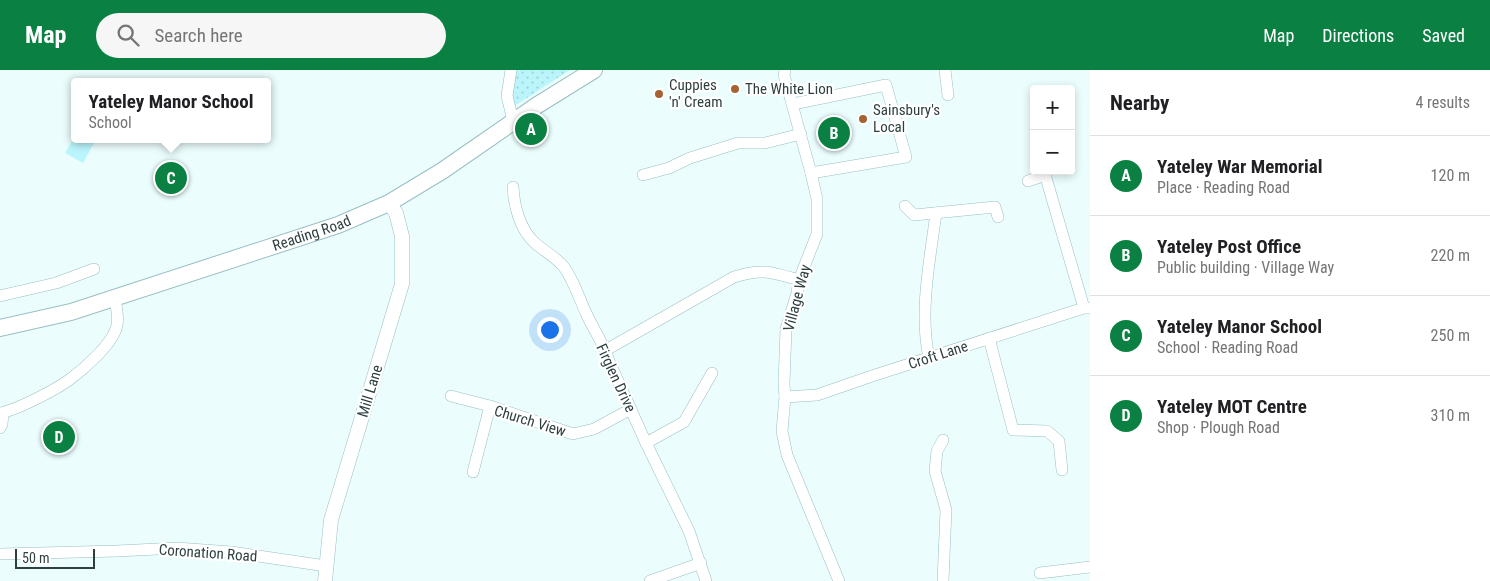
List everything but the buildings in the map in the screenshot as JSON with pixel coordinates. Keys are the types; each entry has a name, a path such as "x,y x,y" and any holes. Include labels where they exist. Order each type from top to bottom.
{"main road":[{"name":"Reading Road","path":"0,328 53,317 115,298 338,225 389,203 442,171 513,121 594,70"}],"street":[{"path":"500,70 510,76 507,96 513,121"},
{"name":"Village Way","path":"784,70 817,199 817,234 799,280 786,329 785,397 782,431 787,455 839,581"},
{"path":"945,70 948,95"},
{"path":"793,104 886,85 906,157 811,173"},
{"path":"643,175 669,168 690,158 738,143 765,143 801,134"},
{"path":"1028,181 1041,175"},
{"path":"1046,175 1087,308"},
{"name":"Firglen Drive","path":"512,187 519,219 533,241 564,267 574,283 599,340 606,350 646,443 689,531 706,581"},
{"name":"Mill Lane","path":"325,581 331,520 402,284 402,236 396,213 389,203"},
{"path":"905,206 914,215 995,207 998,217"},
{"path":"929,358 925,337 925,306 936,213"},
{"path":"0,296 56,282 94,269"},
{"path":"606,350 734,277 751,271 766,271 799,280"},
{"path":"0,428 2,424 1,413 36,399 69,380 98,354 117,326 115,298"},
{"name":"Croft Lane","path":"785,397 817,396 872,376 1087,308"},
{"path":"989,338 1013,430 1047,431 1059,441 1062,470"},
{"path":"646,443 684,422 712,373"},
{"path":"451,396 490,406"},
{"name":"Church View","path":"472,472 490,406 573,434 594,429 631,409"},
{"path":"942,440 937,451 934,471 946,510 943,581"},
{"name":"Coronation Road","path":"0,554 177,548 231,552 326,566"},
{"path":"650,581 701,563"},
{"path":"1040,573 1090,566"}],"shaded area":[{"path":"515,70 570,70 513,107 511,101"},
{"path":"71,143 94,143 83,163 65,153"}],"place":[{"name":"The White Lion","path":"735,89"},
{"name":"Cuppies 'n' Cream","path":"659,94"},
{"name":"Sainsbury's Local","path":"863,119"},
{"name":"Yateley War Memorial","path":"531,129"},
{"name":"Yateley Post Office","path":"834,133"},
{"name":"Yateley Manor School","path":"171,178"},
{"name":"Yateley MOT Centre","path":"59,437"}]}
